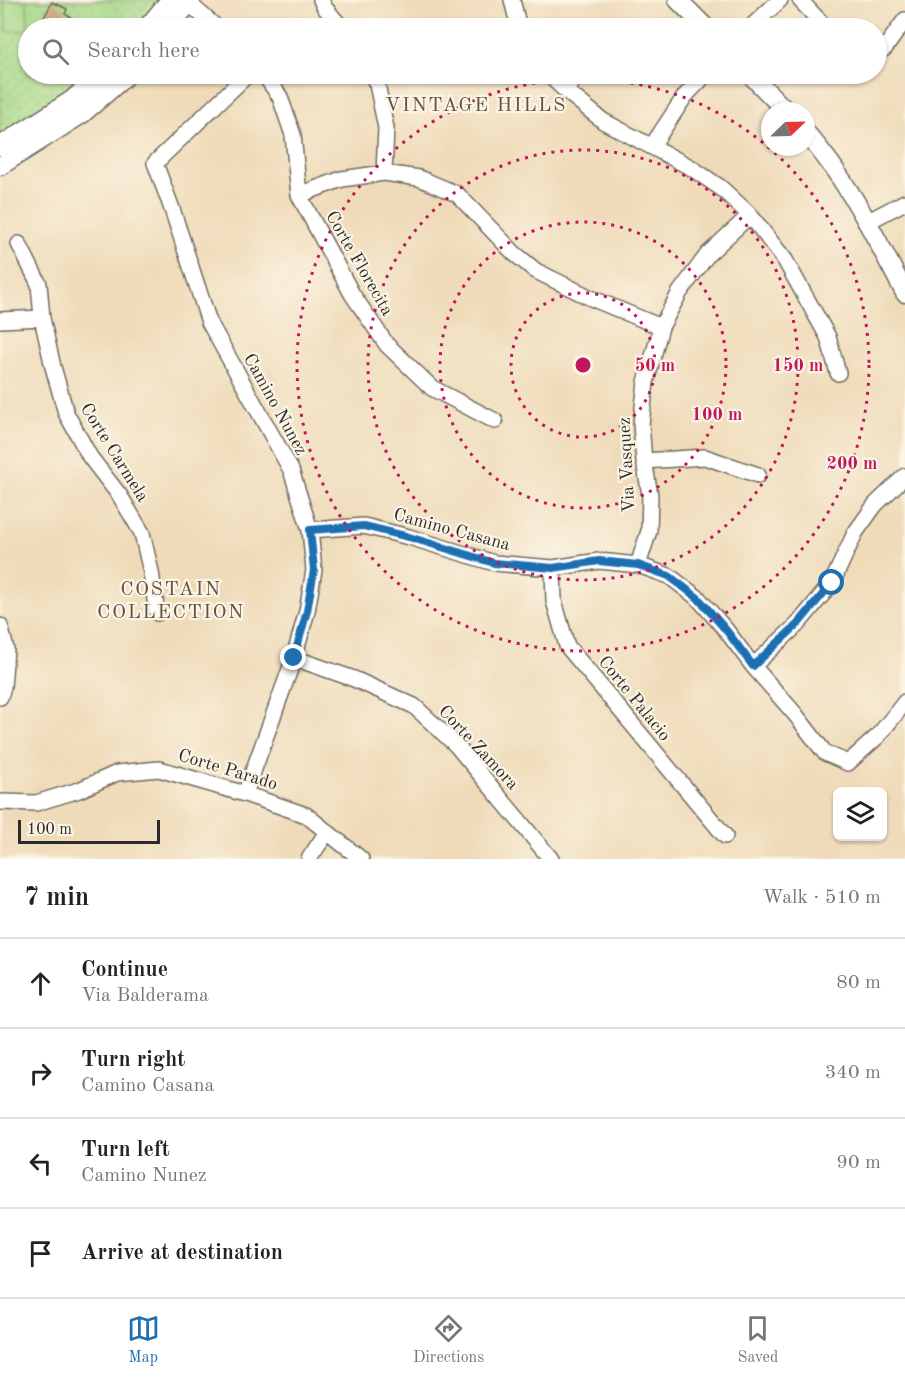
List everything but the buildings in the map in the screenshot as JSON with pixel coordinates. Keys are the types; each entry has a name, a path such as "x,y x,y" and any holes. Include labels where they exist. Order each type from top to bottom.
{"main road":[{"path":"155,18 170,0"},
{"path":"678,0 696,18"},
{"path":"176,18 189,1"},
{"path":"0,146 72,100 90,84"},
{"path":"0,166 82,114 116,84"},
{"path":"760,84 777,102"},
{"path":"815,145 846,187 905,293"}],"street":[{"path":"321,0 334,18"},
{"path":"512,0 516,18"},
{"path":"761,18 780,0"},
{"path":"800,0 817,18"},
{"path":"189,1 207,18"},
{"path":"887,45 905,20"},
{"name":"Camino Nunez","path":"238,84 155,163 208,322 291,470 310,530 314,570 307,611 294,658 245,794"},
{"name":"Corte Florecita","path":"271,84 280,97 293,135 299,195 352,294 387,345 432,388 495,421"},
{"path":"377,84 386,128 384,173"},
{"path":"559,84 603,121 690,167 721,188 750,215 785,260 828,337 838,373"},
{"path":"565,90 570,84"},
{"path":"652,146 685,96 696,84"},
{"path":"299,195 342,179 384,173 419,178 457,194 514,253 536,271 591,298 661,327"},
{"path":"867,222 905,202"},
{"name":"Via Vasquez","path":"638,565 649,531 650,495 641,424 646,382 661,327 680,292 708,254 750,215"},
{"name":"Corte Carmela","path":"19,244 39,284 42,318 66,413 90,457 120,496 142,533 157,613"},
{"path":"0,320 42,318"},
{"path":"644,461 705,457 758,475"},
{"path":"753,666 798,624 832,583 855,533 875,505 905,476"},
{"name":"Camino Casana","path":"310,530 364,526 494,563 553,568 599,561 638,565 669,576 698,598 825,753 848,762 878,736 905,702"},
{"name":"Corte Palacio","path":"553,568 554,601 567,646 725,836"},
{"path":"0,626 6,649 0,697"},
{"name":"Corte Zamora","path":"294,658 354,678 414,706 456,745 551,859"},
{"name":"Corte Parado","path":"0,802 36,803 79,790 117,773 159,769 245,794 306,815 361,859"},
{"path":"309,859 327,832"}],"green space":[{"path":"0,0 160,0 145,18 18,18 18,84 77,84 0,139"},
{"path":"4,0 27,0 28,18 18,18 18,30 7,31"}],"district":[{"name":"VINTAGE HILLS","path":"476,104"},
{"name":"COSTAIN COLLECTION","path":"171,600"}],"route":[{"path":"294,658 307,611 314,570 310,530 364,526 494,563 553,568 599,561 638,565 669,576 698,598 753,666 798,624 832,583"}]}
